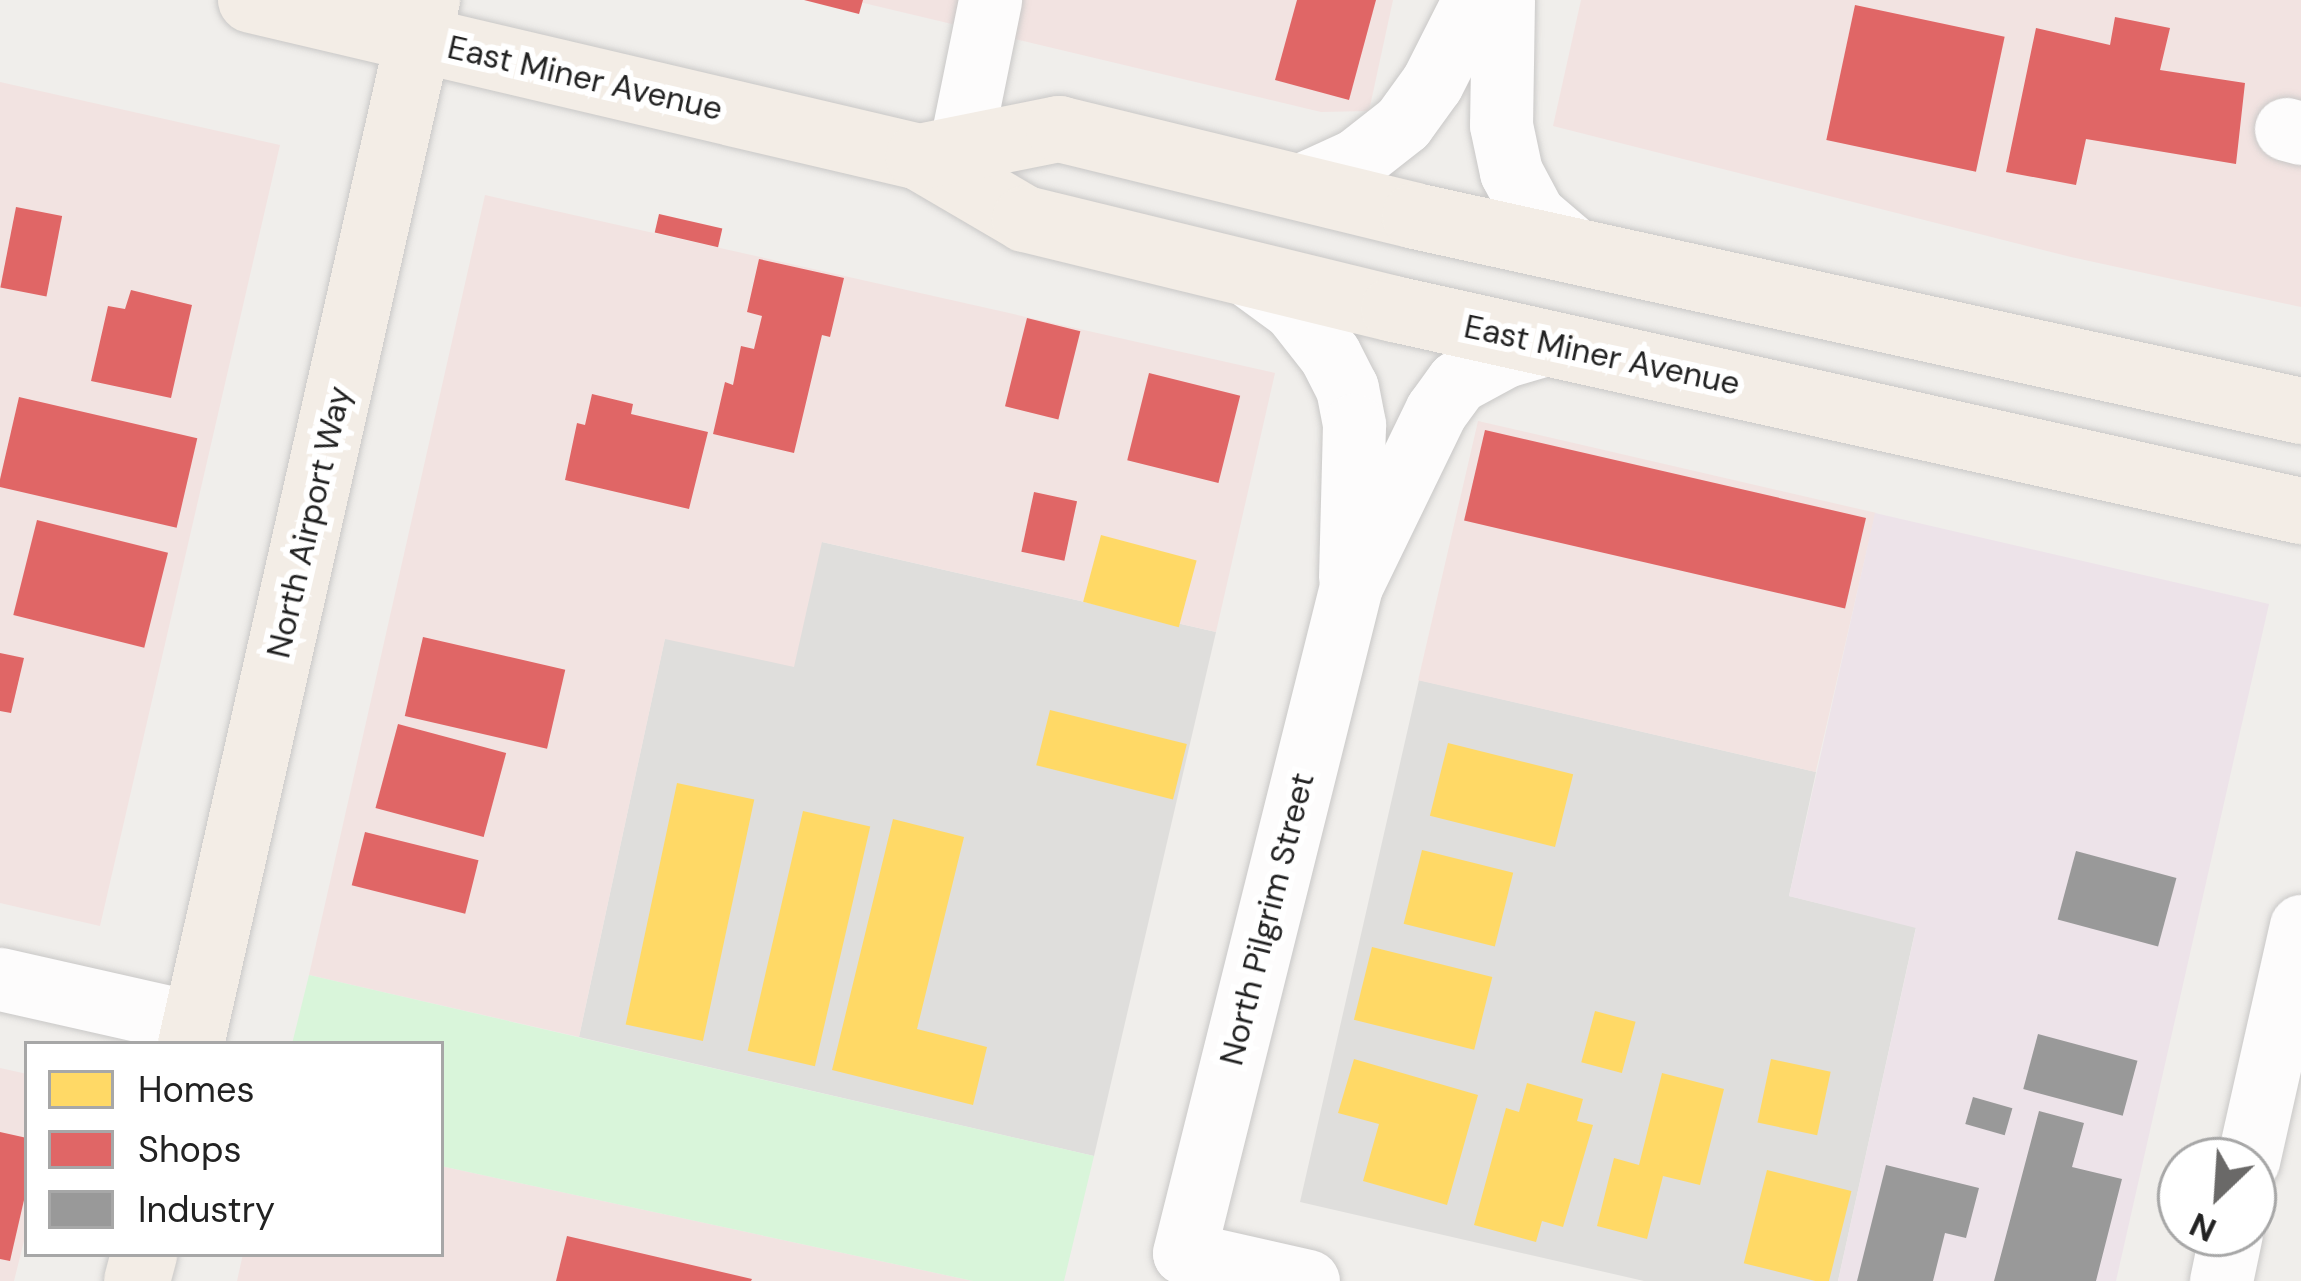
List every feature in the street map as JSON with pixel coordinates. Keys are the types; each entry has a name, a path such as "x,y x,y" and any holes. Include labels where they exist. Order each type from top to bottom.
{"main road":[{"name":"East Miner Avenue","path":"251,0 423,20 939,153 1025,219 1550,344 2301,512"},
{"name":"North Airport Way","path":"193,1034 423,20"},
{"name":"East Miner Avenue","path":"939,153 1059,130 1297,188 2301,411"}],"street":[{"path":"939,153 990,0"},
{"path":"1297,188 1356,160 1403,123 1432,83 1474,0"},
{"path":"1503,0 1501,125 1511,172 1534,215 1575,250"},
{"name":"North Pilgrim Street","path":"1246,273 1294,309 1330,355 1347,388 1354,425 1351,586"},
{"name":"North Pilgrim Street","path":"1308,1281 1184,1252 1351,586 1436,411 1457,382 1504,356 1550,344"},
{"path":"2253,1137 2301,926"},
{"path":"0,979 193,1034"}],"shaded area":[{"path":"851,0 1393,0 1369,111 1321,112"},
{"path":"1581,0 2301,0 2301,307 2071,257 1553,126"},
{"path":"0,82 280,145 100,926 0,903"},
{"path":"485,195 1275,373 1216,632 822,542 794,667 665,639 579,1037 309,975"},
{"path":"1478,421 1876,513 1816,772 1418,680"},
{"path":"1875,513 2269,604 2116,1281 1838,1281 1916,928 1789,896"},
{"path":"822,542 1216,632 1094,1156 579,1037 665,638"},
{"path":"1419,680 1816,772 1789,896 1916,927 1838,1281 1644,1281 1300,1202"},
{"path":"0,1068 24,1073 24,1241 14,1281 0,1281"},
{"path":"444,1167 973,1281 237,1281 242,1257 444,1257"}],"green space":[{"path":"309,975 1094,1156 1064,1281 973,1281 444,1167 444,1041 293,1041"}],"building: Homes":[{"path":"1101,535 1197,561 1179,627 1083,602"},
{"path":"1050,710 1187,744 1173,799 1036,765"},
{"path":"1448,743 1573,774 1555,847 1430,816"},
{"path":"677,783 754,799 703,1041 626,1025"},
{"path":"803,811 870,827 815,1066 748,1051"},
{"path":"893,819 964,837 917,1029 987,1047 973,1105 832,1070"},
{"path":"1422,850 1513,873 1495,946 1404,924"},
{"path":"1372,947 1492,977 1474,1050 1354,1020"},
{"path":"1595,1011 1636,1022 1622,1073 1581,1062"},
{"path":"1354,1059 1478,1095 1447,1205 1363,1181 1379,1124 1338,1113"},
{"path":"1771,1059 1831,1072 1817,1135 1757,1123"},
{"path":"1662,1073 1724,1089 1700,1185 1663,1176 1647,1239 1597,1226 1614,1158 1639,1165"},
{"path":"1527,1083 1583,1099 1577,1121 1593,1125 1563,1227 1542,1221 1536,1242 1474,1225 1506,1108 1519,1112"},
{"path":"1767,1170 1851,1191 1829,1281 1744,1263"}],"building: Shops":[{"path":"804,0 863,0 859,14"},
{"path":"1297,0 1376,0 1349,100 1275,80"},
{"path":"1855,5 2005,37 1976,172 1826,140"},
{"path":"2115,17 2170,28 2160,70 2245,83 2236,164 2086,139 2076,185 2006,172 2036,28 2110,45"},
{"path":"16,207 62,216 46,296 0,287"},
{"path":"659,214 722,229 718,247 655,233"},
{"path":"759,259 844,278 830,337 822,335 794,453 713,434 725,382 733,385 741,346 754,349 762,316 747,312"},
{"path":"131,290 192,305 171,398 91,381 108,306 125,309"},
{"path":"1027,318 1080,331 1058,420 1005,406"},
{"path":"1149,373 1240,396 1218,483 1127,460"},
{"path":"592,394 633,404 631,414 708,432 689,509 565,480 577,423 585,425"},
{"path":"19,397 197,438 177,528 0,487"},
{"path":"1485,430 1866,518 1845,609 1464,521"},
{"path":"1034,492 1077,501 1064,561 1021,552"},
{"path":"37,520 168,553 144,648 13,615"},
{"path":"423,637 565,670 547,749 405,716"},
{"path":"0,653 24,658 11,713 0,711"},
{"path":"398,724 506,753 484,837 375,808"},
{"path":"365,832 479,860 465,914 352,885"},
{"path":"0,1132 24,1137 24,1200 10,1261 0,1259"},
{"path":"567,1236 752,1279 556,1281"}],"building: Industry":[{"path":"2076,851 2176,878 2158,946 2058,920"},
{"path":"2038,1034 2137,1061 2123,1116 2023,1089"},
{"path":"1973,1097 2012,1108 2005,1135 1965,1124"},
{"path":"2039,1111 2084,1123 2072,1167 2122,1179 2096,1281 1994,1281"},
{"path":"1886,1165 1979,1188 1966,1238 1945,1233 1933,1281 1857,1281"}]}
